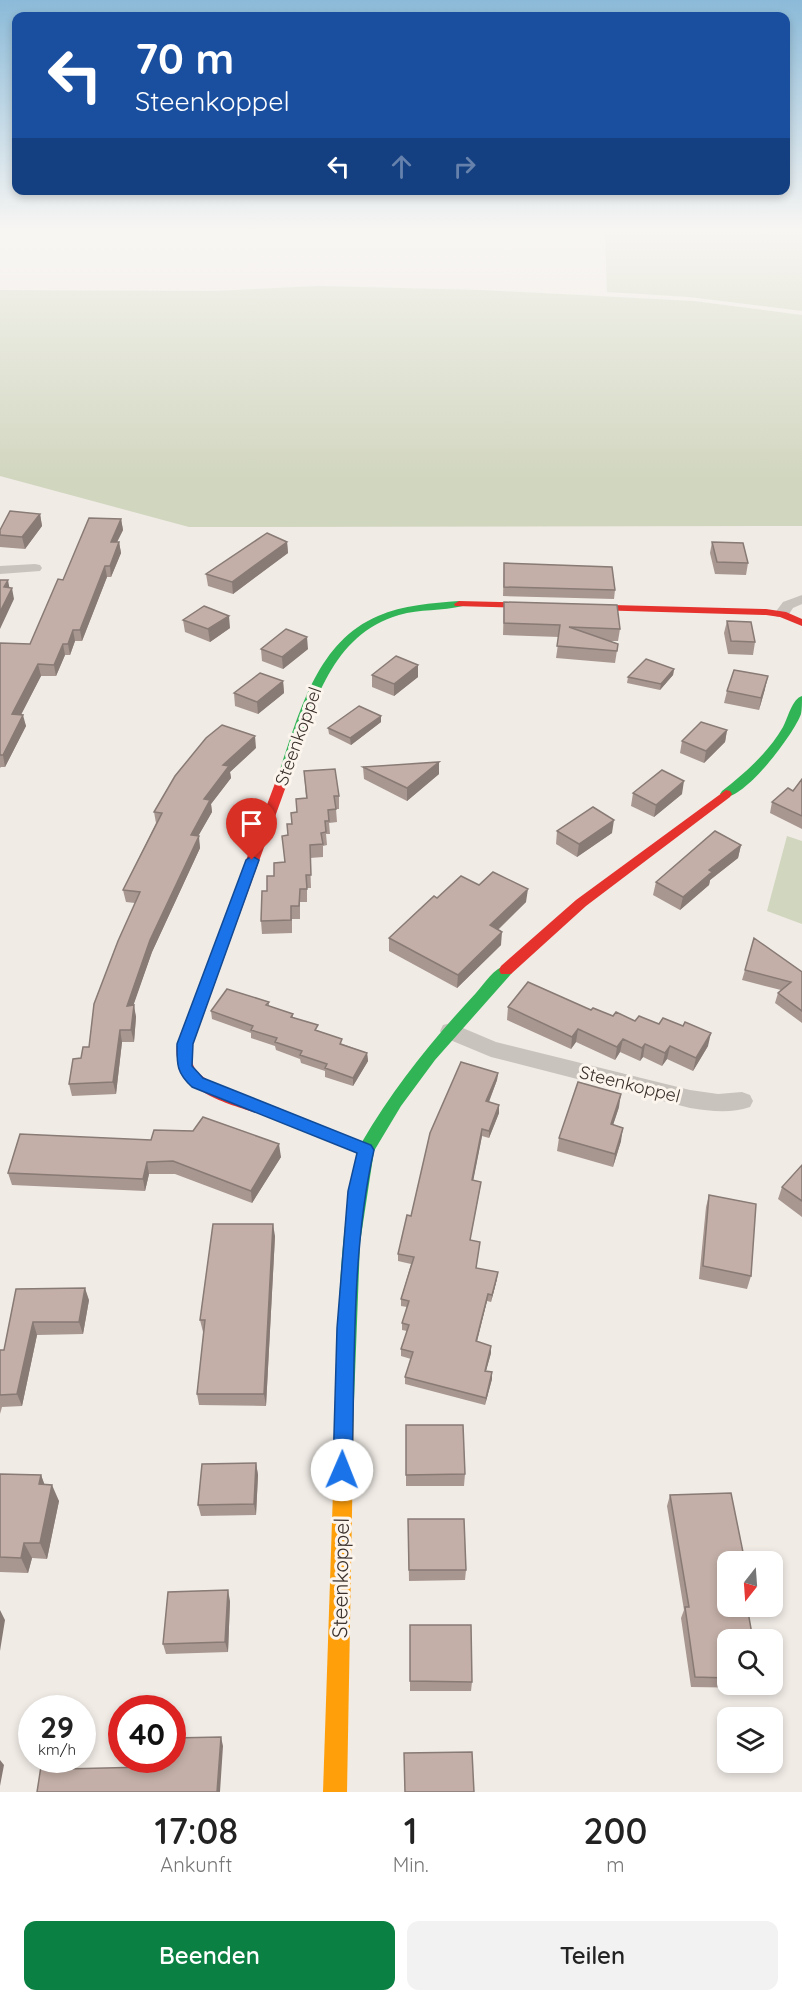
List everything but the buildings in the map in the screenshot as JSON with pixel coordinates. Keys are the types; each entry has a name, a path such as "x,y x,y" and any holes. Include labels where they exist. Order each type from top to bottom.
{"street":[{"path":"0,570 35,568"},
{"path":"782,614 788,605 802,599"},
{"name":"Steenkoppel","path":"366,1150 198,1083 189,1075 184,1066 183,1056 185,1044 316,686 335,651 357,630 385,617 410,610 442,606 782,614 802,623"},
{"name":"Steenkoppel","path":"335,1792 346,1328 356,1191 366,1150 382,1118 413,1075 531,946 614,878 762,765 794,722 802,699"},
{"name":"Steenkoppel","path":"451,1031 491,1049 690,1099 718,1102 742,1101"}],"green space":[{"path":"0,313 784,313 802,315 802,526 189,527 0,476"},
{"path":"787,836 802,841 802,924 767,911"}],"traffic: fast":[{"path":"283,778 314,690 338,651 354,635 373,622 393,614 426,607 459,604"},
{"path":"726,794 771,752 796,714 802,699"},
{"path":"273,1112 366,1150 412,1078 448,1033 506,970"},
{"path":"345,1401 351,1243 359,1181 366,1150"}],"traffic: slow":[{"path":"335,1792 345,1401"}],"traffic: jam":[{"path":"459,604 766,612 782,614 802,623"},
{"path":"273,1112 229,1096 197,1080 187,1068 184,1052 283,778"},
{"path":"506,970 581,903 726,794"}],"route":[{"path":"252,860 185,1044 184,1066 189,1075 198,1083 366,1150 356,1191 346,1328 342,1470"}]}
